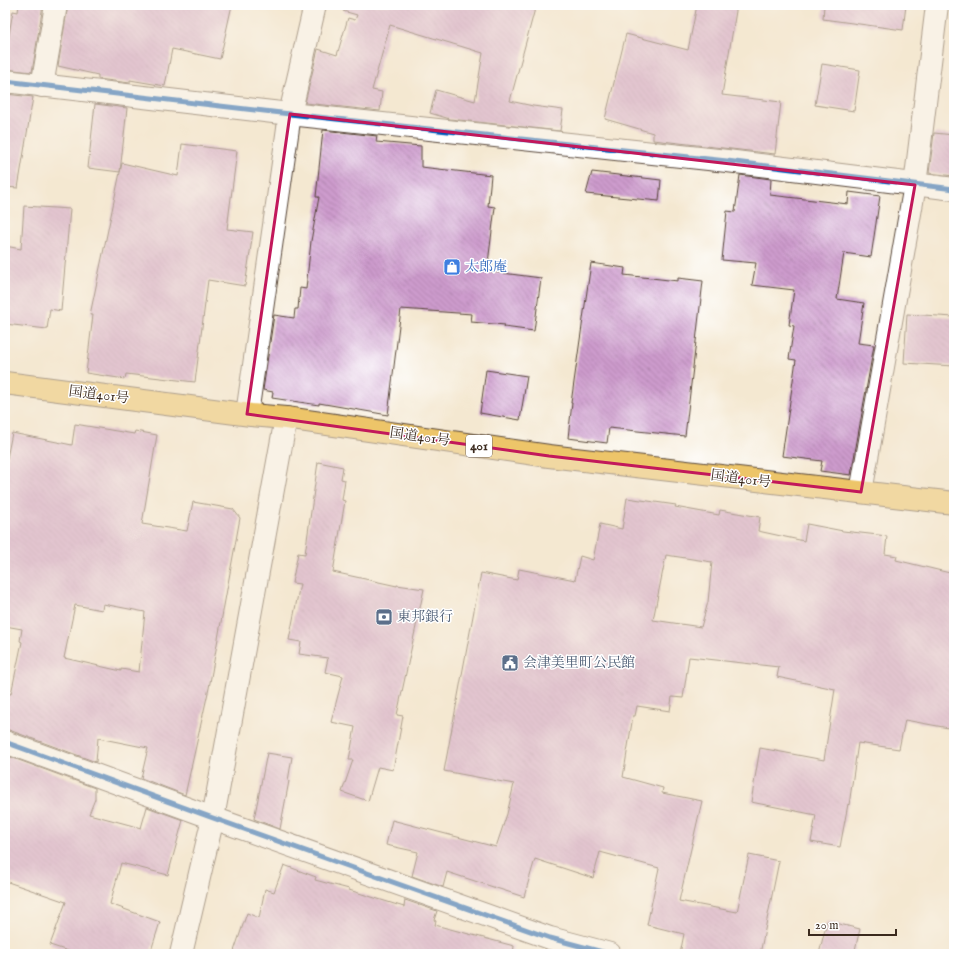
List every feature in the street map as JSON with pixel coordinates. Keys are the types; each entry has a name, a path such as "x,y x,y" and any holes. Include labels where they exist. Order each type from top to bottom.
{"highway":[{"name":"国道401号","path":"5,383 286,418 549,456 954,503"}],"street":[{"path":"42,86 56,5"},
{"path":"246,414 290,114 314,5"},
{"path":"861,492 915,185 937,5"},
{"path":"5,81 290,114 727,161 954,189"},
{"path":"181,954 213,818 286,418"},
{"path":"5,742 550,938 610,954"}],"highlighted area":[{"path":"290,114 915,185 861,492 549,456 247,414"}],"building":[{"path":"19,5 43,5 32,72 5,69 5,58 13,11 18,12"},
{"path":"68,5 232,5 220,59 172,49 165,86 130,80 130,83 98,79 98,75 58,66"},
{"path":"344,5 536,5 510,101 563,110 560,131 450,119 430,113 436,90 475,101 483,53 390,25 372,90 382,92 380,111 305,103 318,49 337,55 348,18 355,20 357,15 343,11"},
{"path":"697,5 737,5 722,95 781,102 775,154 653,140 653,133 605,119 626,34 688,50"},
{"path":"824,5 906,5 903,30 823,19"},
{"path":"822,64 860,70 854,111 815,105"},
{"path":"5,94 33,97 18,188 5,187"},
{"path":"95,104 127,108 120,172 88,168"},
{"path":"323,130 377,136 376,142 421,146 421,167 491,175 488,206 495,207 487,271 541,278 534,331 504,327 505,325 471,322 472,314 401,309 388,415 319,403 319,405 272,398 273,392 263,390 274,315 294,318 295,309 298,309 300,288 306,289 311,241 319,197 316,197"},
{"path":"934,133 954,135 954,176 929,173"},
{"path":"182,144 237,151 227,229 253,232 245,286 208,280 195,382 126,374 125,379 86,373 93,315 90,315 122,163 178,176"},
{"path":"592,172 661,180 659,201 586,194"},
{"path":"740,175 771,179 770,195 848,204 849,192 880,196 871,257 844,253 837,299 864,303 858,343 874,345 851,475 820,471 822,461 782,456 796,360 789,359 794,326 789,325 794,290 752,285 756,263 722,260 727,211 735,212"},
{"path":"24,206 70,209 61,311 50,309 47,329 5,324 5,246 21,249"},
{"path":"591,263 625,268 624,275 678,281 678,278 703,281 685,436 609,428 607,443 568,438 571,403"},
{"path":"907,314 954,317 954,366 904,363"},
{"path":"486,370 527,376 520,420 480,413"},
{"path":"75,424 134,434 135,431 157,435 142,524 187,531 193,502 233,509 240,518 209,688 185,795 141,778 148,748 98,738 96,762 9,730 5,730 5,693 11,694 22,642 20,641 22,629 5,626 5,468 12,433 72,445","holes":["103,604 145,612 139,672 121,669 121,671 64,658 75,605 102,610"]},
{"path":"318,462 343,467 341,479 345,480 342,500 345,501 333,572 397,586 424,589 397,715 403,716 393,770 378,767 368,801 342,792 353,760 349,760 355,727 331,722 343,676 325,672 328,658 299,654 301,642 289,640 300,584 292,583 298,553 305,554"},
{"path":"627,498 676,505 675,507 719,515 720,510 760,517 758,531 804,541 807,524 843,531 887,536 885,554 897,556 896,560 954,574 954,729 905,720 899,749 858,743 849,805 848,804 840,847 811,842 816,815 751,802 760,748 824,760 835,689 777,677 779,667 689,657 683,698 672,697 670,711 637,706 635,716 633,716 623,777 663,788 662,793 702,801 679,901 737,912 749,855 779,861 760,954 680,954 684,934 647,925 659,868 600,852 593,878 535,859 524,897 447,872 443,887 412,876 418,852 386,845 392,820 496,847 507,814 514,784 444,771 481,573 517,580 519,569 575,580 580,556 593,560 600,524 622,529","holes":["666,555 712,562 708,602 701,627 653,620"]},
{"path":"267,753 292,757 280,829 254,819"},
{"path":"5,755 95,788 95,799 89,814 141,828 147,807 183,820 168,875 121,863 110,904 160,922 150,954 77,954 50,945 66,902 5,881"},
{"path":"284,865 316,877 315,880 349,889 404,907 405,900 437,911 434,920 436,921 435,925 514,946 513,954 233,954 247,913 259,918 265,889 274,892"},
{"path":"827,921 860,929 854,954 819,954"}],"cycle path":[{"path":"5,81 290,114 727,161 954,189"},
{"path":"5,742 550,938 610,954"}],"place":[{"name":"太郎庵","path":"452,267"},
{"name":"東邦銀行","path":"384,617"},
{"name":"会津美里町公民館","path":"510,663"}]}
